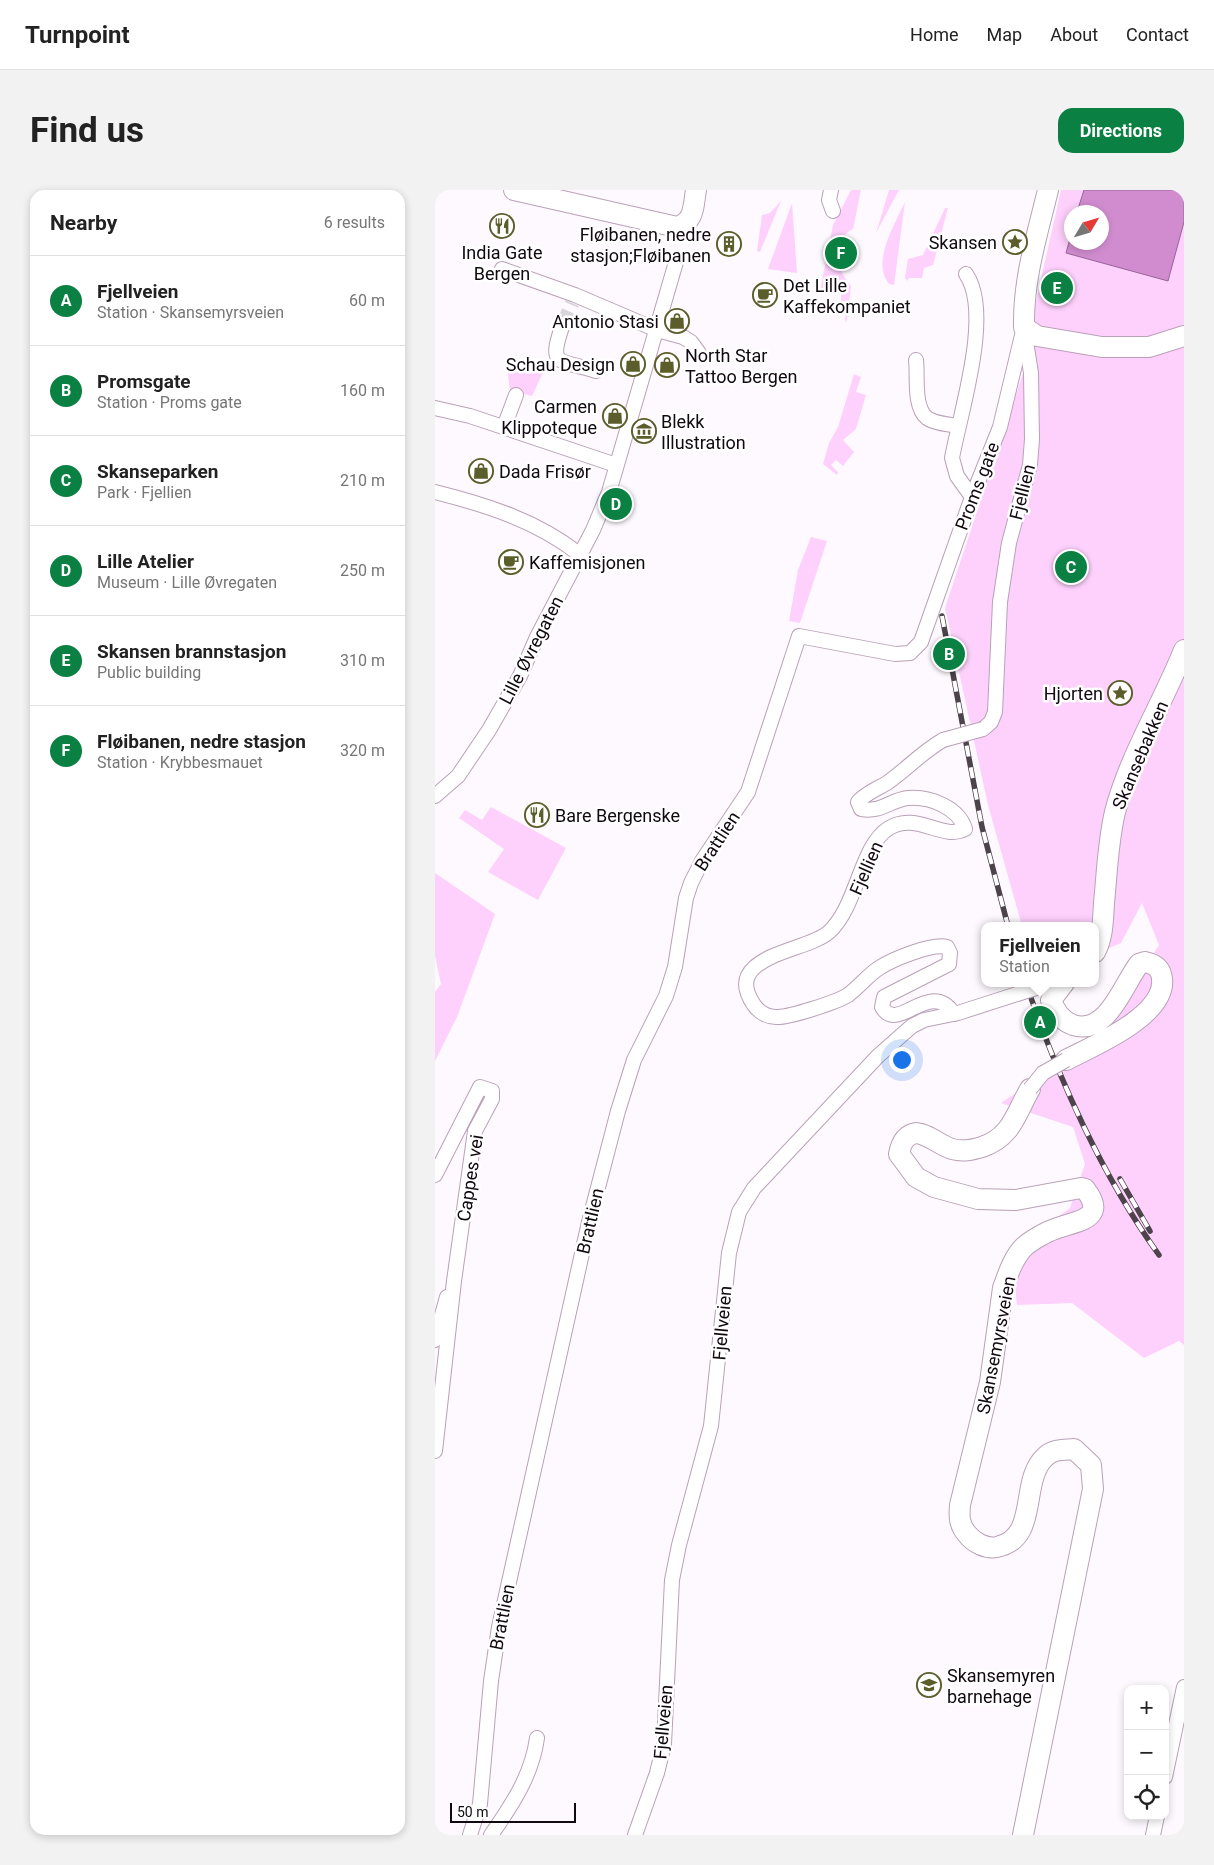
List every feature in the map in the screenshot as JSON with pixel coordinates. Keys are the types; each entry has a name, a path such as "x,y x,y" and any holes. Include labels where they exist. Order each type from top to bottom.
{"street":[{"path":"518,190 677,227 686,224 691,218 695,199"},
{"path":"831,190 829,200 833,211"},
{"path":"1047,190 1028,269 1024,302 1024,327 1037,336 1102,347 1149,347 1184,336"},
{"name":"Lille Øvregaten","path":"435,796 458,776 489,730 520,676 596,523 609,492 676,262"},
{"path":"502,270 657,330 683,337 691,342 699,353"},
{"path":"966,274 974,292 976,335 970,375 952,458 957,476 972,497"},
{"path":"563,324 555,355 560,360 596,371"},
{"name":"Proms gate","path":"799,636 895,654 910,653 921,642 972,497 1000,426 1024,327"},
{"name":"Fjellien","path":"955,1014 948,1004 935,1000 895,1016 887,1014 882,1007 885,997 949,964 950,953 947,947 940,945 911,954 880,968 847,996 786,1016 775,1017 758,1012 746,988 748,977 758,963 771,956 813,942 829,932 850,902 873,846 881,834 902,823 916,822 949,832 958,833 965,829 963,820 952,810 927,800 909,798 873,811 861,809 859,802 863,796 888,782 922,754 943,740 983,729 991,722 995,712 999,602 1009,543 1030,465 1032,439 1031,374 1024,327"},
{"path":"916,360 920,403 924,415 932,421 958,426"},
{"path":"504,427 516,395"},
{"path":"435,408 470,416 616,465"},
{"path":"435,492 510,514 563,541 579,554"},
{"name":"Brattlien","path":"470,1835 480,1804 493,1665 503,1609 589,1222 618,1111 634,1060 666,996 675,967 686,898 691,883 702,861 748,792 799,636"},
{"name":"Skansebakken","path":"1099,939 1109,844 1115,811 1131,768 1170,686 1184,650"},
{"name":"Skansemyrsveien","path":"1023,1835 1093,1489 1091,1465 1074,1449 1057,1450 1045,1457 1036,1471 1027,1514 1020,1532 1005,1545 994,1547 981,1546 967,1534 959,1519 960,1505 990,1382 1003,1288 1009,1273 1025,1246 1055,1229 1084,1220 1093,1209 1092,1203 1085,1189 1081,1188 1016,1200 978,1199 934,1187 916,1178 899,1154 901,1144 910,1134 916,1133 958,1150 970,1151 991,1144 1001,1138 1012,1125 1030,1089 1043,1073 1127,1028 1140,1018 1159,993 1163,983 1162,973 1158,967 1145,962 1139,964 1107,1014 1099,1022 1080,1028 1069,1024 1055,1010 1051,1000 1061,987"},
{"name":"Fjellveien","path":"635,1835 657,1773 664,1744 672,1580 679,1545 711,1426 729,1253 739,1212 754,1188 878,1056 899,1037 924,1020 955,1014 1043,987"},
{"name":"Cappes vei","path":"435,1175 480,1087 491,1091 492,1099 475,1131 454,1280 435,1451"},
{"name":"Cappes vei","path":"435,1340 454,1280"},
{"path":"1165,1775 1184,1687"},
{"path":"491,1835 528,1774 533,1762 537,1738"},
{"path":"1153,1835 1156,1820"}],"shaded area":[{"path":"851,190 861,190 853,229 840,241 837,256 842,272 851,286 847,320 845,322 846,308 841,306 841,294 822,290 821,286 833,225"},
{"path":"889,190 899,190 876,233"},
{"path":"1061,190 1184,190 1184,1345 1179,1341 1144,1358 1072,1303 1017,1305 1011,1252 1070,1208 1085,1164 1073,1127 1001,1103 1101,1036 1159,945 1142,903 1121,943 1099,952 1099,922 1021,922 988,805 945,608 1023,373 1028,337"},
{"path":"1084,190 1184,190 1184,222 1168,281 1066,253 1067,250 1109,250 1109,205 1079,205"},
{"path":"781,201 760,252 757,251 762,215 770,213"},
{"path":"905,202 894,285 889,284 884,275 884,254 891,232"},
{"path":"792,203 797,273 768,269"},
{"path":"945,208 948,208 933,265 924,268 922,278 909,278 907,281 905,278 908,259 923,255"},
{"path":"509,363 530,365 543,363 546,366 532,396 510,391"},
{"path":"854,374 861,377 856,392 866,395 856,429 843,440 854,452 843,466 836,460 831,465 838,472 837,475 823,464 829,443 838,427"},
{"path":"811,537 827,541 800,623 789,621 798,570"},
{"path":"491,807 566,848 538,900 488,872 504,849 459,818 465,810 482,820"},
{"path":"435,873 495,914 457,1017 435,1061 435,992 441,984 435,956"}],"tunnel":[{"path":"563,324 572,303"}],"railway":[{"path":"942,616 982,827 1007,922"},
{"path":"1027,987 1052,1054 1100,1159 1138,1224 1159,1255"},
{"path":"1120,1179 1150,1231"}],"place":[{"name":"India Gate Bergen","path":"502,226"},
{"name":"Skansen","path":"1015,242"},
{"name":"Fløibanen, nedre stasjon;Fløibanen","path":"729,244"},
{"name":"Fløibanen, nedre stasjon","path":"841,253"},
{"name":"Skansen brannstasjon","path":"1057,288"},
{"name":"Det Lille Kaffekompaniet","path":"765,295"},
{"name":"Antonio Stasi","path":"677,321"},
{"name":"Schau Design","path":"633,364"},
{"name":"North Star Tattoo Bergen","path":"667,365"},
{"name":"Carmen Klippoteque","path":"615,416"},
{"name":"Blekk Illustration","path":"644,431"},
{"name":"Dada Frisør","path":"481,471"},
{"name":"Lille Atelier","path":"616,504"},
{"name":"Kaffemisjonen","path":"511,562"},
{"name":"Skanseparken","path":"1071,567"},
{"name":"Promsgate","path":"949,654"},
{"name":"Hjorten","path":"1120,693"},
{"name":"Bare Bergenske","path":"537,815"},
{"name":"Fjellveien","path":"1040,1022"},
{"name":"Skansemyren barnehage","path":"929,1685"}]}
